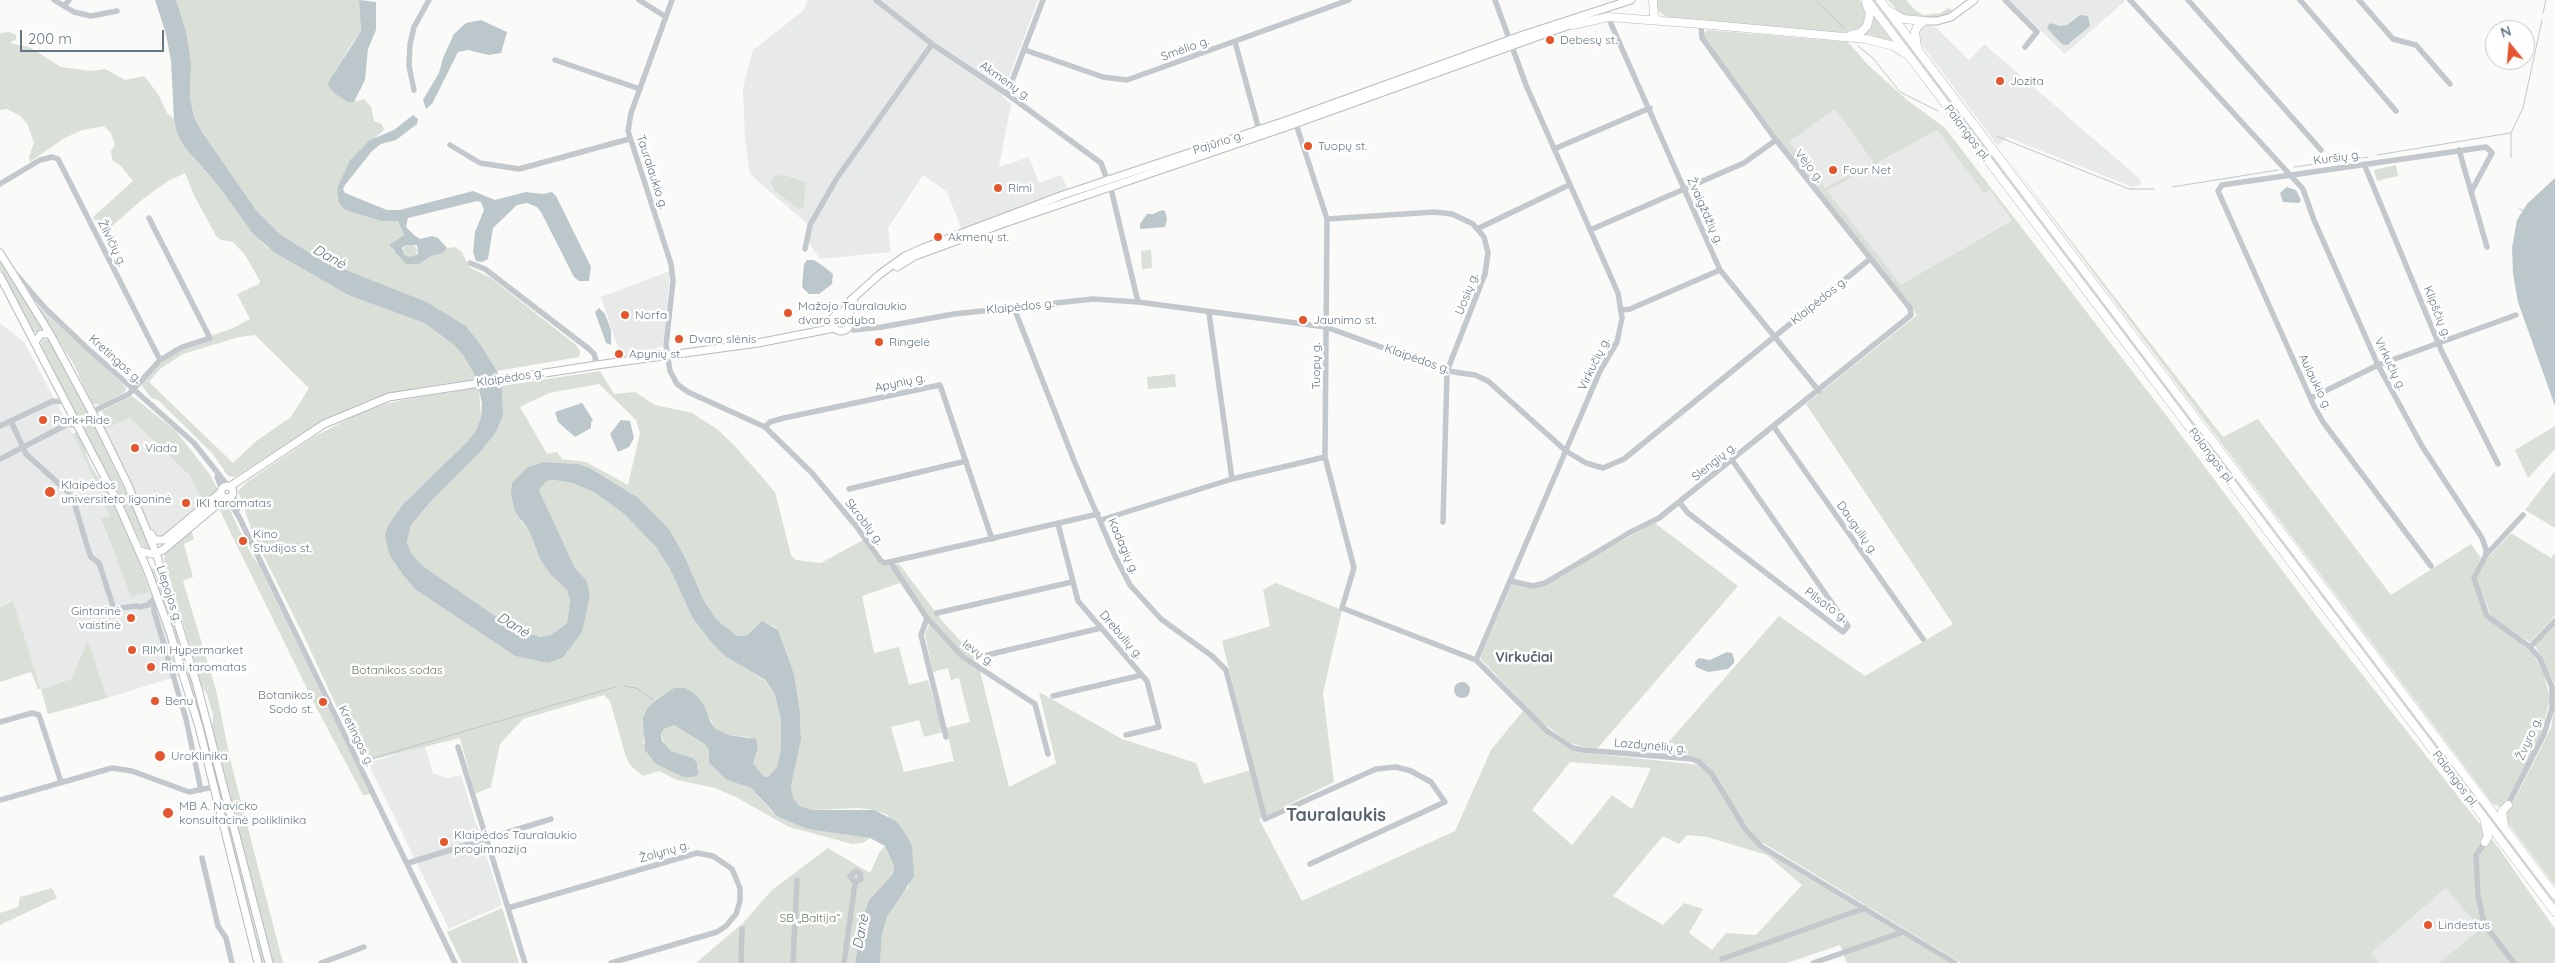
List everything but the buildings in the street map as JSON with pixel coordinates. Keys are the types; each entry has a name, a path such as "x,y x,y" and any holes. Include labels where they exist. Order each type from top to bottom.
{"highway":[{"path":"1653,0 1654,16 1658,20"},
{"path":"1842,36 1856,34 1867,26 1870,14 1866,0"},
{"name":"Palangos pl.","path":"1866,0 2555,912"},
{"name":"Palangos pl.","path":"1880,0 2555,895"},
{"path":"1888,10 1904,19 1924,21"},
{"path":"1573,25 1608,17 1842,36 1878,41 1894,46 1910,57"},
{"path":"1917,49 1915,32 1917,26 1924,21"},
{"path":"2488,805 2496,810 2508,805"},
{"path":"2506,829 2502,818 2502,811 2508,805"},
{"path":"2484,818 2488,836 2484,842"},
{"path":"2484,842 2491,840 2504,844"}],"main road":[{"name":"Pajūrio g.","path":"1109,184 1296,124 1631,0"},
{"path":"1924,21 1937,21 1951,17 1974,0"},
{"name":"Pajūrio g.","path":"798,334 817,329 834,328 839,330 847,320 858,298 888,273 915,256 1259,130 1510,44 1573,25 1612,7"},
{"name":"Liepojos g.","path":"0,253 50,334 92,412 146,528 159,551 160,566 198,685 269,963"},
{"name":"Liepojos g.","path":"0,276 66,402 140,551 147,569 188,688 258,963"},
{"name":"Pajūrio g.","path":"817,329 832,320 835,315 847,320"},
{"path":"832,320 834,328"},
{"path":"35,342 41,334 50,334"},
{"name":"Klaipėdos g.","path":"240,481 303,437 358,409 407,393 758,343 798,334"},
{"path":"146,528 155,540 164,540 240,481"},
{"path":"140,551 159,551 218,504 227,492"},
{"path":"159,551 164,568 163,574"},
{"path":"147,569 152,564 160,566"}],"street":[{"path":"54,0 74,12 91,16 117,11"},
{"path":"64,6 69,0"},
{"path":"414,90 409,66 410,44 414,26 430,0"},
{"path":"639,0 666,17"},
{"name":"Tauralaukio g.","path":"667,355 666,344 672,273 668,254 629,139 629,121 672,0"},
{"name":"Akmenų g.","path":"876,0 932,44 1007,94 1091,154 1104,168 1138,302"},
{"path":"1007,94 1043,0"},
{"name":"Smėlio g.","path":"1024,50 1103,77 1119,80 1133,78 1349,0"},
{"name":"Virkučių g.","path":"1476,660 1600,371 1617,342 1622,310 1618,292 1569,185 1510,44 1495,0"},
{"path":"2005,0 2038,32 2024,47"},
{"name":"Virkučių g.","path":"2130,0 2291,175 2308,196 2314,220 2378,365 2422,446 2482,538 2486,555"},
{"path":"2188,0 2321,150"},
{"path":"2300,0 2396,111"},
{"path":"2359,0 2393,39 2416,45 2450,84"},
{"name":"Žvaigždžių g.","path":"1608,17 1650,108 1720,270 1819,391"},
{"name":"Vėjo g.","path":"1701,24 1702,38 1776,140 1910,308 1911,315"},
{"path":"1234,42 1259,130"},
{"path":"805,249 810,225 837,178 932,44"},
{"path":"555,60 640,89"},
{"path":"1554,149 1650,108"},
{"name":"Tuopų g.","path":"1296,124 1327,219 1325,458 1354,568 1342,608"},
{"path":"450,145 480,162 519,169 629,139"},
{"path":"1590,230 1744,163 1776,140"},
{"name":"Kuršių g.","path":"2219,187 2222,185 2483,146 2492,151 2471,192"},
{"path":"2459,150 2487,247"},
{"name":"Žilvičių g.","path":"0,184 40,160 52,157 58,159 160,360"},
{"name":"Klipščių g.","path":"2364,164 2439,343 2498,464"},
{"path":"1327,219 1441,212 1457,215 1479,228 1569,185"},
{"name":"Aulaukio g.","path":"2219,187 2218,194 2323,422 2431,566"},
{"path":"92,412 134,389 160,360 182,347 210,338 149,218"},
{"name":"Uosių g.","path":"1443,522 1447,371 1487,267 1487,248 1479,228"},
{"name":"Klaipėdos g.","path":"847,320 865,328 954,314 1094,299 1138,302 1326,327 1447,371 1475,375 1488,381 1566,451 1595,467 1612,466 1624,459 1870,259"},
{"name":"Kretingos g.","path":"6,263 45,308 194,443 219,475 455,963"},
{"path":"470,263 485,269 589,349 594,354 597,365"},
{"path":"1622,310 1630,309 1720,270"},
{"name":"Kadagių g.","path":"1014,308 1115,556 1130,585 1161,619 1212,656 1226,670 1264,819 1376,769 1389,767 1411,771 1431,782 1446,802 1310,864"},
{"path":"1209,312 1232,479"},
{"name":"Slengių g.","path":"1510,581 1533,586 1545,583 1629,533 1659,518 1911,315"},
{"path":"2311,398 2378,365 2516,315"},
{"name":"Skroblų g.","path":"667,355 674,380 682,388 765,427 821,484 881,561 891,563"},
{"name":"Apynių g.","path":"765,427 770,422 784,418 940,385 992,539"},
{"path":"53,401 58,387"},
{"path":"0,426 53,401 66,402"},
{"path":"68,424 70,410"},
{"path":"11,421 26,454 68,492 74,502 91,557 99,564 114,609 148,605 155,595"},
{"path":"0,458 68,424 78,426"},
{"name":"Daugulių g.","path":"1774,427 1923,639"},
{"path":"891,563 1058,524 1100,517 1232,479 1325,458"},
{"name":"Pilsoto g.","path":"1680,502 1688,513 1843,632 1848,626 1732,460"},
{"path":"849,489 966,461"},
{"name":"Kretingos g.","path":"213,468 239,517"},
{"path":"219,475 232,482 240,481"},
{"path":"218,504 232,505"},
{"name":"Žvyro g.","path":"2508,805 2544,734 2554,695 2544,669 2530,647 2487,616 2474,578 2486,555 2523,515"},
{"name":"Drebulių g.","path":"1058,524 1078,601 1147,680 1159,728 1126,735"},
{"name":"Ievų g.","path":"891,563 927,618 963,657 1035,704 1048,754"},
{"path":"937,613 1072,582"},
{"path":"155,595 154,611 186,719 201,790"},
{"path":"148,605 154,611"},
{"name":"Lazdynėlių g.","path":"1342,608 1476,660 1541,725 1573,748 1692,759 1699,762 1711,773 1746,830 1762,847 1955,963"},
{"path":"927,618 921,635 946,737"},
{"path":"2530,647 2555,621"},
{"path":"983,656 1101,628"},
{"path":"1053,696 1142,675"},
{"path":"0,722 32,712 39,716 61,782"},
{"path":"458,747 525,963"},
{"path":"0,800 105,770 120,768 189,792 214,787"},
{"path":"408,863 551,819"},
{"path":"2484,842 2476,855 2478,896 2483,919 2514,963"},
{"name":"Žolynų g.","path":"508,908 697,853 713,856 732,869 738,881 740,901 736,914 726,926 716,932 611,963"},
{"path":"202,858 218,926 226,938 232,963"},
{"path":"793,963 797,880"},
{"path":"844,963 855,883"},
{"path":"1722,959 1865,908"},
{"path":"741,963 742,929"},
{"path":"1813,963 1903,932"},
{"path":"321,963 364,947"}],"shaded area":[{"path":"808,0 1038,0 1002,96 1011,104 999,167 1029,157 1039,183 1061,175 1069,191 962,230 947,192 923,175 888,228 891,252 820,259 809,243 807,224 750,174 745,139 743,88 753,50 803,11"},
{"path":"2008,0 2124,0 2125,1 2065,54"},
{"path":"1923,25 1935,27 1969,60 1984,44 2140,179 2141,185 2132,187 2007,137 1998,146 1918,40 1918,29"},
{"path":"1835,109 1873,162 1825,189 1789,142"},
{"path":"1937,130 1984,193 1990,190 2012,219 1901,286 1827,191"},
{"path":"670,271 663,346 654,353 621,357 601,297"},
{"name":"Klaipėdos universiteto ligoninė","path":"0,323 24,342 73,434 110,516 101,520 131,597 150,592 159,608 181,675 107,698 88,640 71,679 41,689 13,601 0,607"},
{"path":"130,418 190,476 204,505 165,538 158,540 152,533 105,429"},
{"name":"Klaipėdos Tauralaukio progimnazija","path":"425,746 433,773 447,778 461,775 502,905 449,929 368,763"},
{"path":"2446,888 2480,929 2439,963 2379,963 2371,953"}],"green space":[{"path":"176,0 359,0 361,31 337,70 354,102 364,99 371,107 374,121 382,124 384,130 350,160 337,188 345,210 381,221 398,221 404,235 390,245 392,250 419,264 431,256 443,253 447,248 455,247 462,252 469,267 491,278 576,345 580,351 579,357 497,371 481,345 466,326 427,302 321,260 280,234 256,210 202,132 194,117 190,97 191,62 186,31"},
{"path":"1657,0 1860,0 1867,11 1866,23 1855,32 1840,33 1668,18 1658,11"},
{"path":"1872,0 1876,0 2555,900 2555,906"},
{"path":"1888,0 1906,0 1916,11 1924,15 1941,13 1948,8 1955,12 1933,19 1916,17 1900,14"},
{"path":"1872,12 1894,42 1862,36"},
{"path":"1707,30 1848,42 1869,66 1906,99 1945,128 2169,419 2320,621 2498,847 2555,929 2555,963 2439,963 2480,929 2446,888 2371,953 2379,963 1961,963 1760,841 1749,829 1708,766 1701,761 1658,754 1779,616 1865,676 1953,624 1806,404 1917,315 1784,147 1703,36","holes":["1835,109 1873,162 1825,188 1789,142","1937,130 1984,193 1990,190 2012,220 1901,285 1827,191"]},
{"path":"9,32 16,35 16,39 10,43 29,47 61,67 91,71 105,69 125,80 144,76 158,94 167,113 174,119 177,133 197,162 220,188 253,234 267,247 348,295 424,323 453,344 463,355 477,379 418,388 369,400 320,422 235,477 228,476 212,453 158,400 151,398 138,380 174,348 231,329 250,319 237,294 259,284 260,281 245,255 233,242 221,240 216,236 194,195 185,173 168,181 143,199 103,234 93,217 133,181 121,166 112,160 111,151 115,145 111,133 104,126 82,130 63,139 30,162 29,157 34,143 27,123 19,115 7,109 0,110 0,33","holes":["255,335 309,388 291,417 255,442 233,463 149,382 160,369 183,354 239,337"]},
{"path":"1998,146 2223,437 2258,419 2391,595 2471,544 2481,558 2472,577 2485,615 2532,653 2543,671 2550,698 2541,736 2506,804 2500,807 2493,804"},
{"path":"2396,165 2398,176 2377,181 2374,170"},
{"path":"775,175 787,176 805,182 804,208 799,209 775,191 771,182"},
{"path":"407,244 413,244 417,251 413,258 407,258 403,254 403,248"},
{"path":"1151,250 1152,268 1142,269 1141,251"},
{"path":"0,260 42,327 39,332 33,332 30,327 0,270"},
{"path":"33,301 126,387 125,392 101,405 92,404 73,363"},
{"path":"45,339 49,340 91,419 81,424 40,347 41,342"},
{"path":"600,371 614,394 635,392 655,405 692,413 717,429 734,445 775,492 791,555 796,560 821,563 863,540 881,564 889,566 899,564 944,623 977,659 1009,787 1056,763 1039,692 1122,739 1196,763 1204,784 1254,769 1222,641 1270,626 1263,590 1276,583 1342,610 1323,693 1334,782 1259,819 1302,901 1455,831 1491,750 1523,711 1556,741 1577,752 1700,765 1713,779 1744,830 1760,849 1950,963 1847,963 1840,945 1787,963 880,963 882,934 887,917 900,895 909,886 888,815 874,810 859,808 812,810 800,806 793,798 791,786 801,740 800,711 794,674 778,630 773,626 759,623 747,635 737,636 717,620 704,601 684,555 669,529 637,497 590,468 578,464 543,462 528,467 521,522 529,531 541,561 550,574 567,590 570,600 567,623 551,635 542,637 514,629 423,566 411,553 407,542 411,525 432,500 482,450 496,432 503,415 502,386","holes":["599,384 636,420 640,433 628,485 586,462 562,459 557,452 547,454 520,407 549,393","900,583 929,625 925,634 933,672 948,668 951,680 959,678 970,722 946,728 954,761 904,772 891,727 919,720 924,737 943,732 928,680 909,685 899,647 874,653 862,596","1570,762 1651,768 1632,809 1612,795 1572,845 1532,810","1687,835 1707,837 1767,855 1802,885 1756,935 1726,933 1712,950 1689,933 1703,909 1684,903 1663,925 1613,896 1663,836 1679,844"]},
{"path":"1175,374 1176,387 1148,389 1147,377"},
{"name":"Botanikos sodas","path":"479,387 481,418 476,430 468,441 403,504 388,525 385,535 390,556 416,590 515,656 547,663 590,595 587,581 575,568 539,490 545,481 554,480 572,483 594,492 624,514 656,547 670,569 692,617 726,657 765,681 775,695 781,720 781,748 777,767 768,777 763,776 753,763 758,749 750,737 729,735 716,729 707,714 674,688 656,699 648,707 643,743 699,769 693,758 671,751 665,746 661,734 664,729 674,725 706,744 709,750 709,763 727,780 751,788 771,811 807,829 870,838 863,843 852,844 789,827 736,797 715,788 677,780 659,771 643,776 631,766 626,757 610,701 604,695 523,719 500,744 491,787 475,794 460,738 367,761 359,745 355,746 302,632 254,537 238,491 247,482 315,436 356,415 381,405"},
{"path":"132,396 175,430 209,473 218,490 204,505 190,476 130,418 105,429 101,421 105,418 102,411"},
{"path":"93,423 127,494 149,546 148,551 145,550 82,428"},
{"path":"2555,426 2555,449 2528,478 2515,450"},
{"path":"78,431 90,464 112,499 133,543 150,592 131,597 101,519 110,516 73,434"},
{"path":"2555,471 2555,528 2525,510"},
{"path":"223,505 229,508 251,554 259,565 370,794 363,795 316,707 218,507"},
{"path":"1655,523 1738,586 1596,750 1570,743 1539,720 1480,658 1512,584 1533,588"},
{"path":"191,529 194,539 184,544 193,577 183,581 216,690 231,763 283,963 272,963 212,732 213,715 207,694 202,687 164,559 165,552"},
{"path":"2511,533 2551,558 2555,553 2555,616 2530,642 2496,622 2491,616 2477,579 2485,561"},
{"path":"152,568 155,569 176,623 205,729 202,730 151,570"},
{"path":"13,601 41,689 38,689 31,672 0,682 0,607"},
{"path":"2555,623 2555,685 2535,645"},
{"path":"88,640 107,698 48,714 41,689 71,679"},
{"path":"2555,703 2555,886 2507,822 2503,812 2515,799 2551,728"},
{"path":"206,731 265,963 260,963 202,732"},
{"name":"SB „Baltija“","path":"885,846 894,866 893,874 869,900 863,916 855,963 696,963 743,923 772,890 828,848 870,873 879,853"},
{"path":"52,888 57,898 0,925 0,913 18,907 20,897"},
{"path":"502,908 519,963 462,963 447,932"}],"water":[{"name":"Danė","path":"155,0 176,0 186,31 191,62 190,97 194,117 202,132 256,210 280,234 321,260 427,302 466,326 481,345 497,371 502,386 503,415 496,432 482,450 432,500 411,525 407,542 411,553 423,566 514,629 541,637 551,635 567,623 570,600 567,590 550,574 541,561 529,531 515,511 511,495 512,483 528,467 543,462 578,464 590,468 637,497 669,529 684,555 704,601 717,620 737,636 747,635 762,621 778,630 794,674 800,711 801,740 791,786 793,798 800,806 812,810 874,810 896,821 907,836 912,847 914,876 887,917 882,934 880,963 855,963 863,916 869,900 893,874 894,866 885,846 870,838 807,829 777,816 751,788 727,780 709,763 709,750 705,744 674,725 664,729 661,734 662,741 671,751 693,758 697,763 698,774 693,777 684,777 656,764 645,750 643,719 648,707 674,688 685,688 696,695 704,705 710,721 716,729 729,735 756,739 758,749 753,763 763,776 768,777 777,767 781,748 781,720 775,695 765,680 726,657 712,643 692,617 670,569 656,547 624,514 594,492 572,483 554,480 546,481 539,490 575,568 587,581 590,595 582,632 563,657 547,663 515,656 416,590 404,576 390,556 385,535 388,525 403,504 468,441 476,430 481,418 482,404 477,379 463,355 453,344 424,323 348,295 274,252 253,234 220,188 184,146 177,133 174,119 171,61 166,34"},
{"path":"359,0 376,2 376,30 368,49 365,80 354,102 348,102 337,95 328,83 361,31"},
{"path":"2080,15 2088,16 2090,26 2067,45 2062,44 2047,28 2050,23 2060,26 2067,25"},
{"path":"481,20 507,32 501,53 489,55 468,50 458,52 432,104 426,109 423,100 439,73 443,58 454,34 466,23"},
{"path":"413,115 418,119 417,124 396,140 381,144 372,151 345,185 343,189 345,193 387,210 400,210 473,191 495,200 526,192 543,194 552,192 556,196 591,267 589,281 579,281 574,277 541,212 537,207 527,203 517,205 493,228 488,259 482,262 476,261 473,252 475,232 484,210 481,202 477,201 408,218 406,227 414,235 420,239 432,236 438,238 447,248 443,253 431,256 419,264 406,264 389,245 404,235 398,221 381,221 345,210 339,203 337,188 350,160 370,140 394,130","holes":["406,245 417,245 418,254 411,257 404,255 402,248"]},
{"path":"2555,178 2555,406 2518,302 2513,274 2512,248 2517,220 2527,204"},
{"path":"2287,187 2296,190 2301,200 2299,203 2283,202 2280,193"},
{"path":"1162,210 1165,211 1167,219 1165,227 1140,229 1140,224 1147,214 1153,214"},
{"path":"807,260 814,260 833,274 832,284 819,294 809,294 802,287 804,264"},
{"path":"599,308 605,314 611,330 611,345 606,343 595,312"},
{"path":"582,403 593,420 591,428 575,437 558,422 555,412"},
{"path":"621,420 630,421 634,438 629,447 618,452 610,434"},
{"path":"1727,652 1732,653 1734,659 1734,663 1728,669 1708,672 1696,667 1695,662 1699,658 1710,660"},
{"path":"1462,682 1468,684 1470,690 1468,696 1462,698 1456,696 1454,690 1456,684"}],"waterway":[{"path":"1815,0 1845,29"},
{"path":"2543,13 2546,0"},
{"path":"2511,157 2511,133 2523,108 2542,20"},
{"path":"1858,46 1873,58 1900,92 1938,111"},
{"path":"2377,155 2510,133"},
{"path":"1996,136 2129,189 2154,189"},
{"path":"2294,167 2368,157"},
{"path":"2172,187 2278,170"},
{"path":"2519,208 2523,211"},
{"path":"623,686 636,688 654,701"},
{"path":"367,760 615,687"}],"place":[{"name":"Debesų st.","path":"1550,40"},
{"name":"Jozita","path":"2000,81"},
{"name":"Tuopų st.","path":"1308,146"},
{"name":"Four Net","path":"1833,170"},
{"name":"Rimi","path":"998,188"},
{"name":"Akmenų st.","path":"938,237"},
{"name":"Mažojo Tauralaukio dvaro sodyba","path":"788,313"},
{"name":"Norfa","path":"625,315"},
{"name":"Jaunimo st.","path":"1303,320"},
{"name":"Dvaro slėnis","path":"679,339"},
{"name":"Ringelė","path":"879,342"},
{"name":"Apynių st.","path":"619,354"},
{"name":"Park+Ride","path":"43,420"},
{"name":"Viada","path":"135,448"},
{"name":"Klaipėdos universiteto ligoninė","path":"50,492"},
{"name":"IKI taromatas","path":"186,503"},
{"name":"Kino Studijos st.","path":"243,541"},
{"name":"Gintarinė vaistinė","path":"131,618"},
{"name":"RIMI Hypermarket","path":"132,650"},
{"name":"Rimi taromatas","path":"151,667"},
{"name":"Benu","path":"155,701"},
{"name":"Botanikos Sodo st.","path":"323,702"},
{"name":"UroKlinika","path":"160,756"},
{"name":"MB A. Navicko konsultacinė poliklinika","path":"168,813"},
{"name":"Klaipėdos Tauralaukio progimnazija","path":"444,842"},
{"name":"Lindestus","path":"2428,925"}],"district":[{"name":"Virkučiai","path":"1524,658"},
{"name":"Tauralaukis","path":"1336,816"}]}
